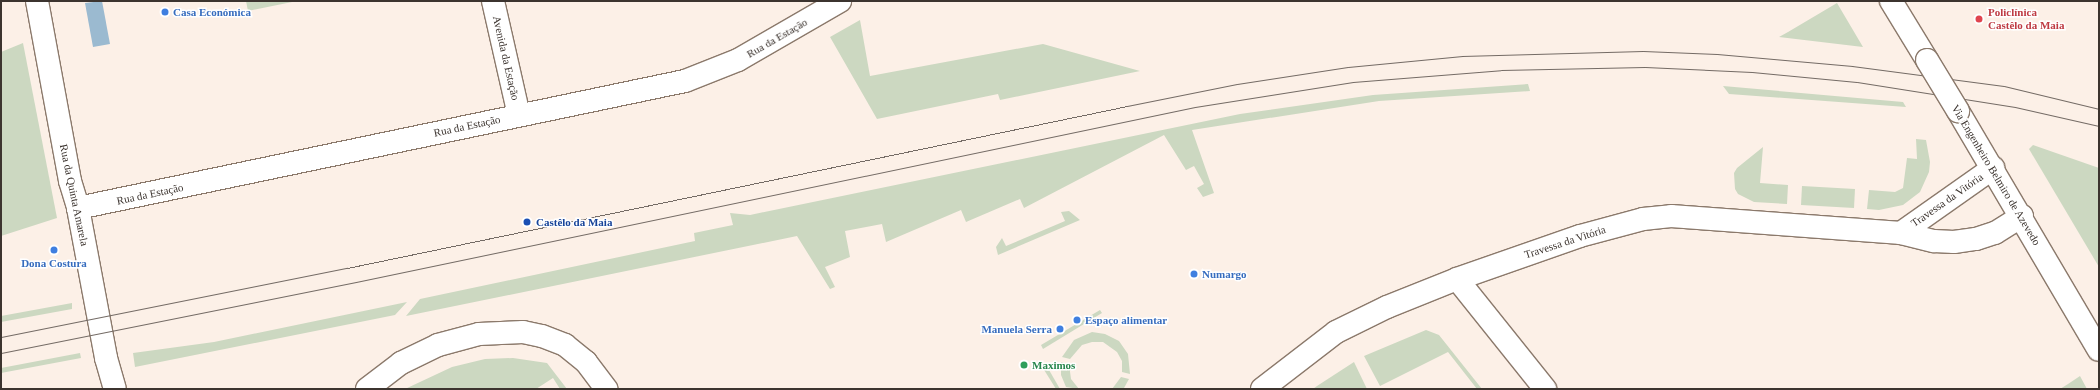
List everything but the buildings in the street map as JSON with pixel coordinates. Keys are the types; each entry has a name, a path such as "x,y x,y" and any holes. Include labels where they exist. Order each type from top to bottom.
{"street":[{"name":"Rua da Quinta Amarela","path":"37,1 70,181 78,208 106,358 115,389"},
{"name":"Avenida da Estação","path":"493,1 519,115"},
{"name":"Rua da Estação","path":"78,208 685,81 713,72 840,1"},
{"name":"Via Engenheiro Belmiro de Azevedo","path":"1891,1 2022,216 2099,350"},
{"name":"Travessa da Vitória","path":"1901,233 1993,168"},
{"name":"Travessa da Vitória","path":"1262,389 1336,332 1387,307 1457,279 1580,236 1643,219 1671,216 1901,233 1934,241 1976,239 1995,233 2022,216"},
{"path":"1457,279 1545,389"},
{"path":"367,389 401,363 438,345 479,334 523,332 542,336 565,345 586,362 606,389"}],"green space":[{"path":"246,1 297,1 248,11"},
{"path":"1837,3 1863,47 1779,37 1788,32"},
{"path":"860,20 870,76 1043,44 1140,71 1000,100 998,94 877,119 830,37"},
{"path":"23,43 57,218 1,236 1,52"},
{"path":"1528,84 1530,91 1379,101 1192,130 1214,193 1203,197 1197,188 1204,184 1194,166 1186,170 1164,135 1024,208 1020,199 966,222 961,210 886,242 882,224 845,231 850,257 825,267 835,287 830,289 797,236 406,316 420,299 695,241 694,233 733,225 730,213 750,215 1240,114 1373,95"},
{"path":"1723,86 1903,102 1906,107 1729,94"},
{"path":"1916,139 1926,140 1930,162 1929,172 1920,192 1903,205 1879,210 1867,209 1869,190 1895,192 1903,188 1907,158 1917,159"},
{"path":"2033,145 2099,168 2099,267 2029,149"},
{"path":"1763,147 1760,183 1788,185 1787,204 1754,202 1738,194 1735,189 1734,173 1737,168"},
{"path":"1802,186 1855,189 1854,208 1801,205"},
{"path":"1069,211 1080,220 998,255 996,247 1002,238 1006,246 1065,221 1061,212"},
{"path":"407,302 395,315 135,367 133,353 214,342"},
{"path":"72,303 72,309 1,322 1,316"},
{"path":"1100,310 1102,313 1043,349 1041,345"},
{"path":"1426,330 1439,335 1482,389 1477,389 1448,352 1380,386 1364,356"},
{"path":"1092,332 1105,334 1119,341 1128,354 1130,374 1122,372 1122,361 1117,352 1103,342 1092,342 1082,345 1070,359 1062,357 1074,340"},
{"path":"80,353 81,358 1,373 1,368"},
{"path":"513,358 547,363 567,389 560,389 553,378 536,389 405,389 452,367 485,359"},
{"path":"1061,362 1069,364 1071,379 1079,389 1066,387 1061,375"},
{"path":"1354,362 1367,389 1313,389 1317,386"},
{"path":"1045,363 1060,389 1056,389 1041,365"},
{"path":"2080,376 2087,389 2060,389 2068,384"},
{"path":"1121,377 1129,379 1124,388 1112,389"}],"water":[{"path":"102,1 110,44 93,47 85,3"}],"tram line":[{"path":"1,337 347,268 1127,106 1237,84 1348,67 1462,56 1643,51 1717,54 1852,66 2004,86 2099,109"},
{"path":"1,353 356,282 1195,107 1353,82 1501,70 1645,67 1752,72 1857,82 2015,107 2099,126"}],"place":[{"name":"Casa Económica","path":"165,12"},
{"name":"Policlínica Castêlo da Maia","path":"1979,19"},
{"name":"Castêlo da Maia","path":"527,222"},
{"name":"Dona Costura","path":"54,250"},
{"name":"Numargo","path":"1194,274"},
{"name":"Espaço alimentar","path":"1077,320"},
{"name":"Manuela Serra","path":"1060,329"},
{"name":"Maximos","path":"1024,365"}]}
